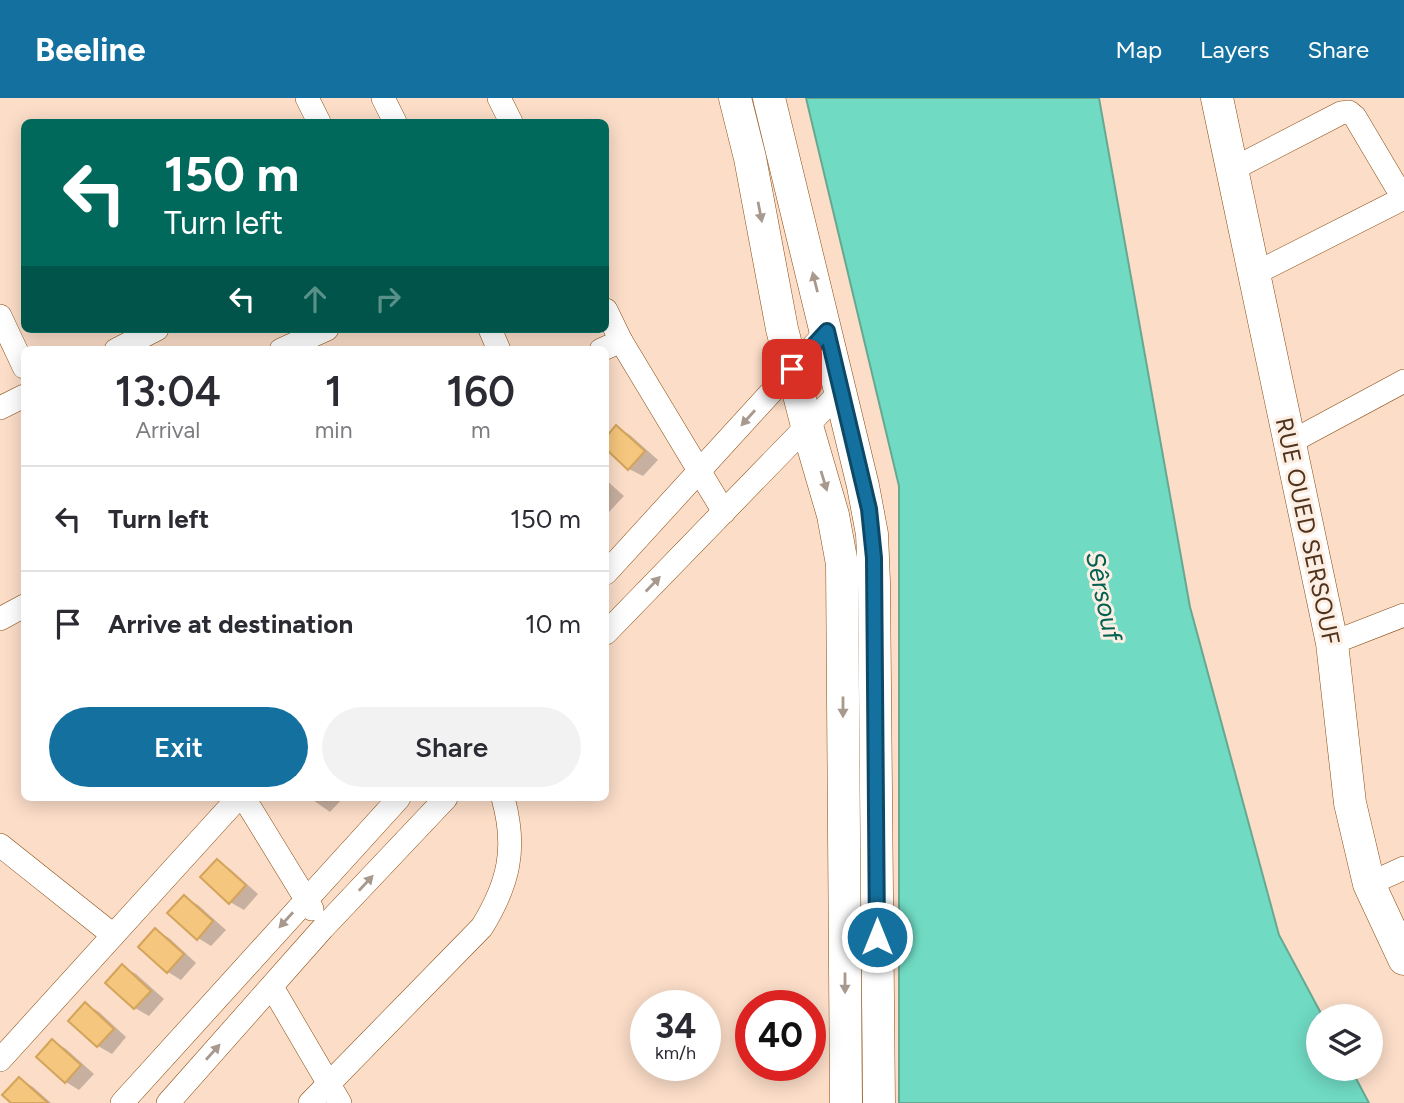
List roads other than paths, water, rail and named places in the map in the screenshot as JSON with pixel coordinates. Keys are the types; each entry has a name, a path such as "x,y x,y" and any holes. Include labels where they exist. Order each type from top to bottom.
{"street":[{"path":"307,98 318,119"},
{"path":"383,98 394,119"},
{"path":"499,98 510,119"},
{"path":"735,98 750,158 792,369 833,515 842,564 846,1103"},
{"path":"769,98 842,390 869,509 872,534 879,1103"},
{"name":"RUE OUED SERSOUF","path":"1217,98 1332,643 1350,803 1369,884 1404,959"},
{"path":"1231,170 1341,113 1349,113 1355,117 1404,198 1256,273"},
{"path":"750,158 782,150"},
{"path":"0,316 21,361"},
{"path":"609,570 827,331"},
{"path":"124,346 149,333"},
{"path":"290,346 318,333"},
{"path":"611,346 699,471 724,512"},
{"path":"1289,443 1404,382"},
{"path":"609,630 842,390"},
{"path":"0,408 21,398"},
{"path":"0,619 21,608"},
{"path":"1332,643 1404,615"},
{"path":"843,745 876,744"},
{"path":"0,1060 235,801"},
{"path":"246,801 323,928"},
{"path":"122,1103 396,801"},
{"path":"168,1103 323,928 443,801"},
{"path":"310,1103 482,927 495,906 509,859 511,834 504,801"},
{"path":"0,845 113,935"},
{"path":"1369,884 1404,868"},
{"path":"272,987 340,1103"}],"water":[{"name":"Sêrsouf","path":"806,98 1099,98 1190,607 1279,935 1316,1004 1306,1004 1306,1081 1357,1081 1369,1103 899,1103 899,486"}]}
